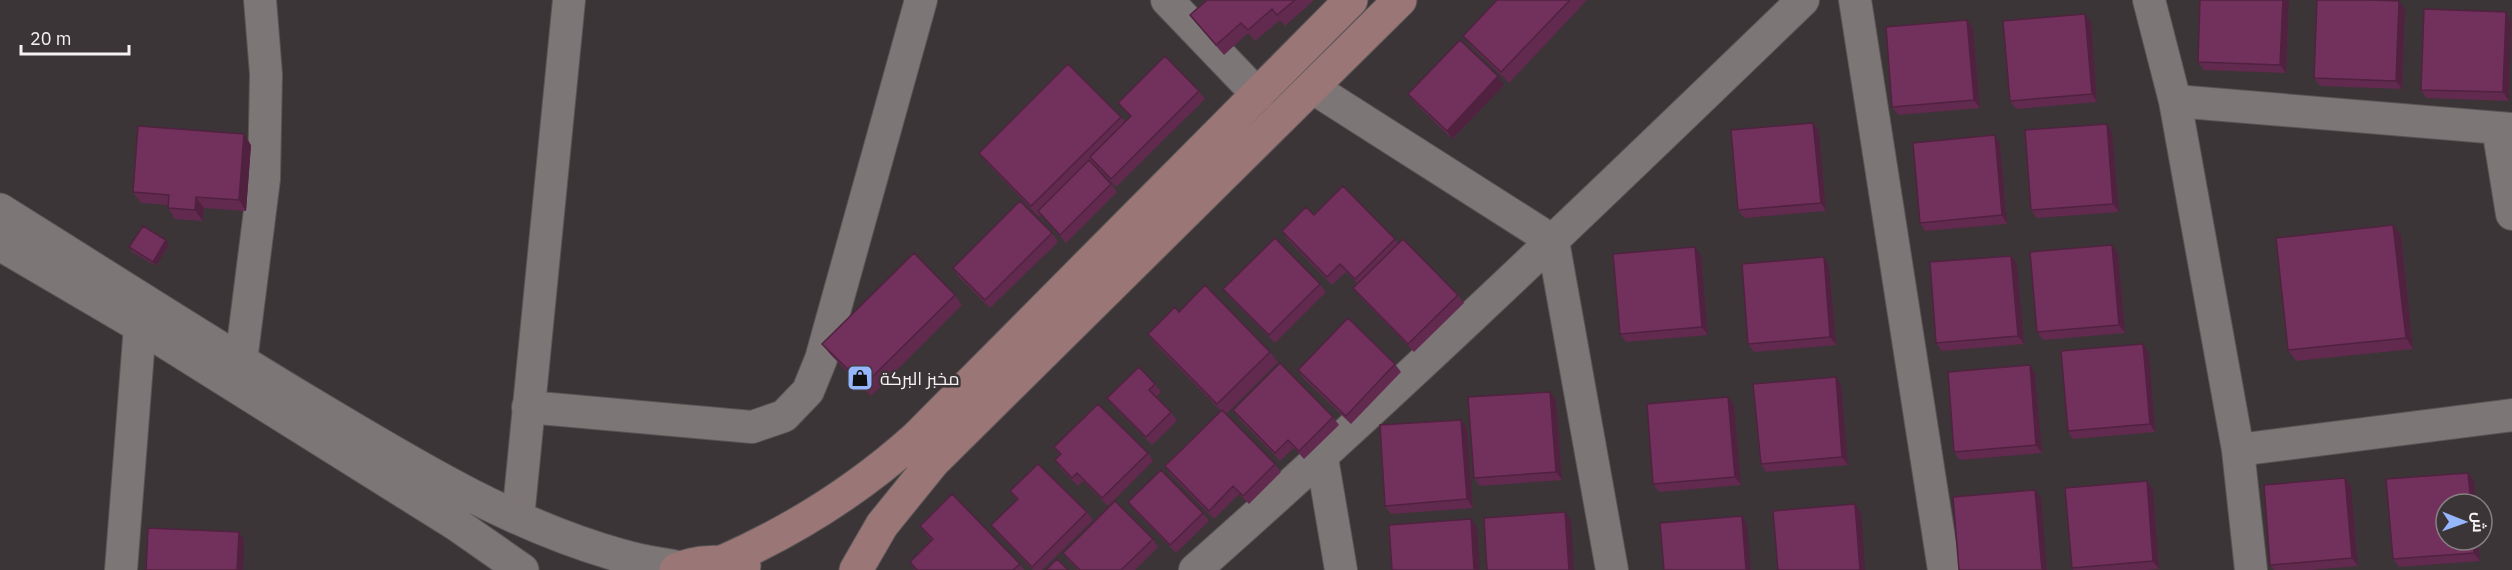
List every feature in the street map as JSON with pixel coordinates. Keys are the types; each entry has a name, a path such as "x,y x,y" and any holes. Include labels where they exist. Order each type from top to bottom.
{"main road":[{"path":"722,562 793,529 858,487 888,463 917,437 1351,0"},
{"path":"856,570 882,525 933,462 1400,0"},
{"path":"678,569 701,563 722,562 754,570"}],"street":[{"path":"241,362 264,179 266,74 260,0"},
{"path":"518,518 569,0"},
{"path":"528,407 752,427 784,416 808,391 821,359 921,0"},
{"path":"1167,0 1258,95"},
{"path":"1195,570 1322,458 1553,241 1803,0"},
{"path":"1855,0 1944,570"},
{"path":"2149,0 2175,101 2238,450 2251,570"},
{"path":"1313,88 1553,241 1612,570"},
{"path":"2175,101 2505,128 2512,214"},
{"path":"0,210 241,362 440,480 518,518 623,557 678,569"},
{"path":"0,244 140,326 474,536 522,570"},
{"path":"121,570 140,326"},
{"path":"2238,450 2512,415"},
{"path":"1322,458 1341,570"}],"building":[{"path":"1207,0 1295,0 1277,15 1272,9 1248,30 1241,23 1216,45 1190,15"},
{"path":"1497,0 1570,0 1501,72 1463,36"},
{"path":"2200,0 2283,0 2280,65 2198,62"},
{"path":"2317,0 2399,1 2396,81 2314,78"},
{"path":"2424,9 2506,12 2503,92 2421,90"},
{"path":"2085,14 2092,94 2010,101 2003,21"},
{"path":"1967,20 1974,100 1892,107 1886,27"},
{"path":"1460,40 1498,76 1447,131 1408,94"},
{"path":"1165,56 1199,91 1111,179 1090,157 1131,116 1118,103"},
{"path":"1068,64 1121,117 1031,206 979,153"},
{"path":"1813,123 1821,203 1738,210 1731,130"},
{"path":"2107,124 2113,204 2031,210 2025,130"},
{"path":"138,126 244,134 239,200 196,197 195,210 168,208 169,195 133,192"},
{"path":"1995,135 2002,215 1920,223 1913,143"},
{"path":"1089,160 1111,184 1060,235 1038,211"},
{"path":"1343,186 1395,239 1355,279 1340,264 1327,277 1282,231 1306,207 1314,215"},
{"path":"1020,201 1052,233 985,300 953,268"},
{"path":"2393,225 2406,338 2288,350 2276,238"},
{"path":"143,226 166,240 153,262 129,247"},
{"path":"1275,238 1320,284 1269,335 1223,289"},
{"path":"1403,239 1458,295 1408,344 1353,288"},
{"path":"2112,245 2119,325 2037,332 2030,252"},
{"path":"1695,247 1702,327 1620,334 1613,254"},
{"path":"914,253 955,295 864,385 822,344"},
{"path":"2011,256 2018,336 1936,343 1930,262"},
{"path":"1824,257 1830,337 1748,344 1742,264"},
{"path":"1205,285 1270,352 1217,404 1148,334 1175,307 1179,312"},
{"path":"1348,318 1395,364 1346,416 1298,370"},
{"path":"2143,344 2150,424 2068,431 2061,351"},
{"path":"1280,363 1333,417 1299,451 1288,440 1275,453 1233,410"},
{"path":"2030,365 2036,445 1954,452 1948,372"},
{"path":"1139,367 1155,384 1149,390 1171,412 1146,437 1107,398"},
{"path":"1836,377 1842,457 1761,464 1753,384"},
{"path":"1550,392 1556,472 1474,478 1468,397"},
{"path":"1728,397 1735,477 1653,484 1647,404"},
{"path":"1098,404 1148,453 1102,498 1077,473 1072,478 1055,460 1061,454 1054,447"},
{"path":"1222,410 1275,464 1243,496 1233,486 1209,511 1165,466"},
{"path":"1461,420 1467,499 1385,506 1380,425"},
{"path":"1038,464 1087,512 1032,567 991,525 1018,499 1010,491"},
{"path":"1161,470 1203,513 1170,545 1128,502"},
{"path":"2468,473 2470,492 2434,492 2434,552 2474,553 2393,559 2386,479"},
{"path":"2345,478 2352,558 2270,565 2264,485"},
{"path":"2147,481 2153,561 2072,568 2065,488"},
{"path":"2035,490 2042,570 1959,570 1953,497"},
{"path":"952,494 1020,564 1013,570 917,570 910,562 933,539 920,526"},
{"path":"1115,501 1153,539 1121,570 1080,570 1063,553"},
{"path":"1855,504 1860,570 1778,570 1773,511"},
{"path":"1565,512 1569,570 1487,570 1484,518"},
{"path":"1742,516 1746,570 1664,570 1660,523"},
{"path":"1471,519 1474,570 1392,570 1389,525"},
{"path":"148,528 239,532 237,570 146,570"},
{"path":"1057,559 1068,570 1046,570"}],"place":[{"name":"مخبز البركة","path":"860,378"}]}
